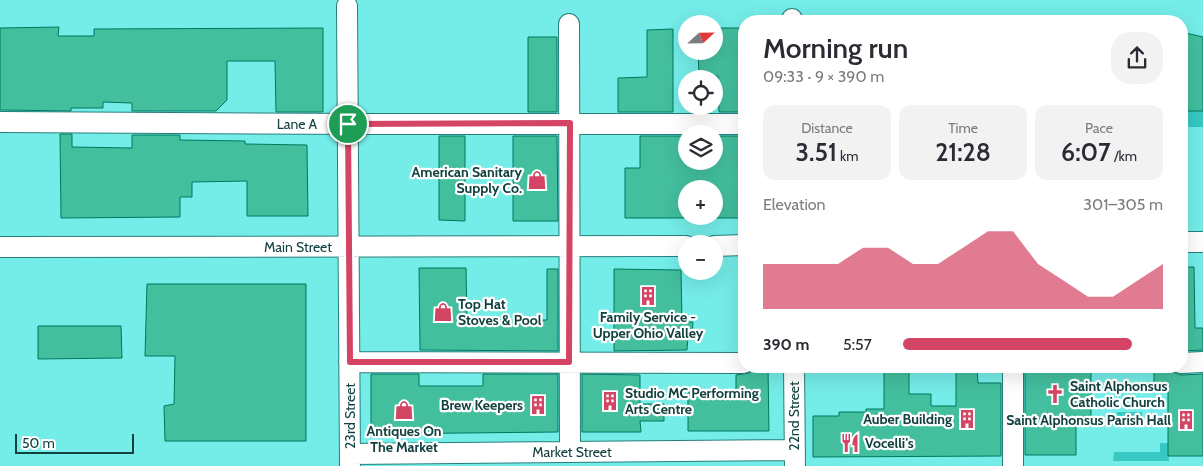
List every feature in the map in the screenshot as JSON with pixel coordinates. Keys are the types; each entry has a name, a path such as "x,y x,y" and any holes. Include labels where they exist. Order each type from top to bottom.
{"street":[{"name":"23rd Street","path":"347,6 350,460"},
{"path":"569,24 570,452"},
{"name":"Lane A","path":"0,122 738,124"},
{"path":"1188,242 1203,242"},
{"path":"723,246 738,245"},
{"name":"Main Street","path":"0,247 678,246"},
{"path":"350,362 738,363"},
{"path":"1188,363 1203,362"},
{"name":"22nd Street","path":"794,373 795,458"},
{"path":"1013,373 1014,466"},
{"name":"Market Street","path":"350,460 570,452 795,458"}],"shaded area":[{"path":"0,0 1203,0 1203,466 0,466"},
{"path":"1188,111 1203,111 1203,127 1188,127"},
{"path":"1117,412 1142,412 1142,421 1117,421"},
{"path":"1160,443 1168,443 1169,461 1113,461 1114,452 1160,452"}],"building":[{"path":"59,27 58,36 94,36 94,29 323,28 323,112 276,112 275,61 227,61 227,100 216,111 132,111 132,103 103,102 103,108 71,108 71,111 0,110 0,28"},
{"path":"723,28 738,28 738,112 723,112 723,70 699,70 698,60 723,60"},
{"path":"673,29 673,112 618,112 618,78 647,77 647,30"},
{"path":"1188,34 1203,37 1203,111 1188,111"},
{"path":"528,37 557,37 557,112 528,112"},
{"path":"60,134 72,134 72,147 132,148 132,135 180,135 180,140 245,141 245,144 307,145 308,216 247,216 247,181 192,182 192,197 180,197 180,217 61,218"},
{"path":"439,136 465,136 465,221 439,220"},
{"name":"American Sanitary Supply Co.","path":"513,136 557,136 558,221 513,221"},
{"path":"640,136 678,136 678,170 723,170 723,136 738,136 738,218 723,218 723,180 678,180 678,218 625,218 625,168 640,168"},
{"path":"1188,267 1194,267 1195,328 1203,328 1203,350 1188,351"},
{"path":"419,268 466,268 467,320 547,320 547,269 558,269 558,351 420,350"},
{"name":"Family Service - Upper Ohio Valley","path":"614,269 678,270 678,280 681,280 682,322 693,322 692,337 688,337 687,350 614,351"},
{"path":"147,284 306,284 306,441 165,441 164,406 174,404 175,356 145,356"},
{"path":"38,326 121,326 122,358 38,359"},
{"path":"768,373 769,431 688,431 688,392 736,392 736,375"},
{"path":"884,373 909,373 909,394 931,394 931,406 956,406 956,373 977,373 978,383 1001,383 1001,456 813,457 813,416 839,416 839,412 866,412 866,409 884,409"},
{"name":"Saint Alphonsus Catholic Church","path":"1025,373 1091,373 1091,419 1076,419 1076,455 1025,455"},
{"name":"Saint Alphonsus Parish Hall","path":"1154,373 1203,374 1203,456 1168,456 1168,389 1154,389"},
{"path":"371,374 419,374 419,386 483,386 483,374 558,374 558,432 371,434"},
{"name":"Studio MC Performing Arts Centre","path":"582,374 640,375 640,404 664,404 664,421 640,421 641,432 582,432"}],"place":[{"name":"American Sanitary Supply Co.","path":"537,180"},
{"name":"Family Service - Upper Ohio Valley","path":"648,296"},
{"name":"Top Hat Stoves & Pool","path":"443,312"},
{"name":"Saint Alphonsus Catholic Church","path":"1055,394"},
{"name":"Studio MC Performing Arts Centre","path":"610,401"},
{"name":"Brew Keepers","path":"538,405"},
{"name":"Antiques On The Market","path":"404,410"},
{"name":"Auber Building","path":"967,419"},
{"name":"Saint Alphonsus Parish Hall","path":"1186,420"},
{"name":"Vocelli's","path":"850,443"}],"route":[{"path":"570,123 569,362 350,362 348,124 570,123"}]}
